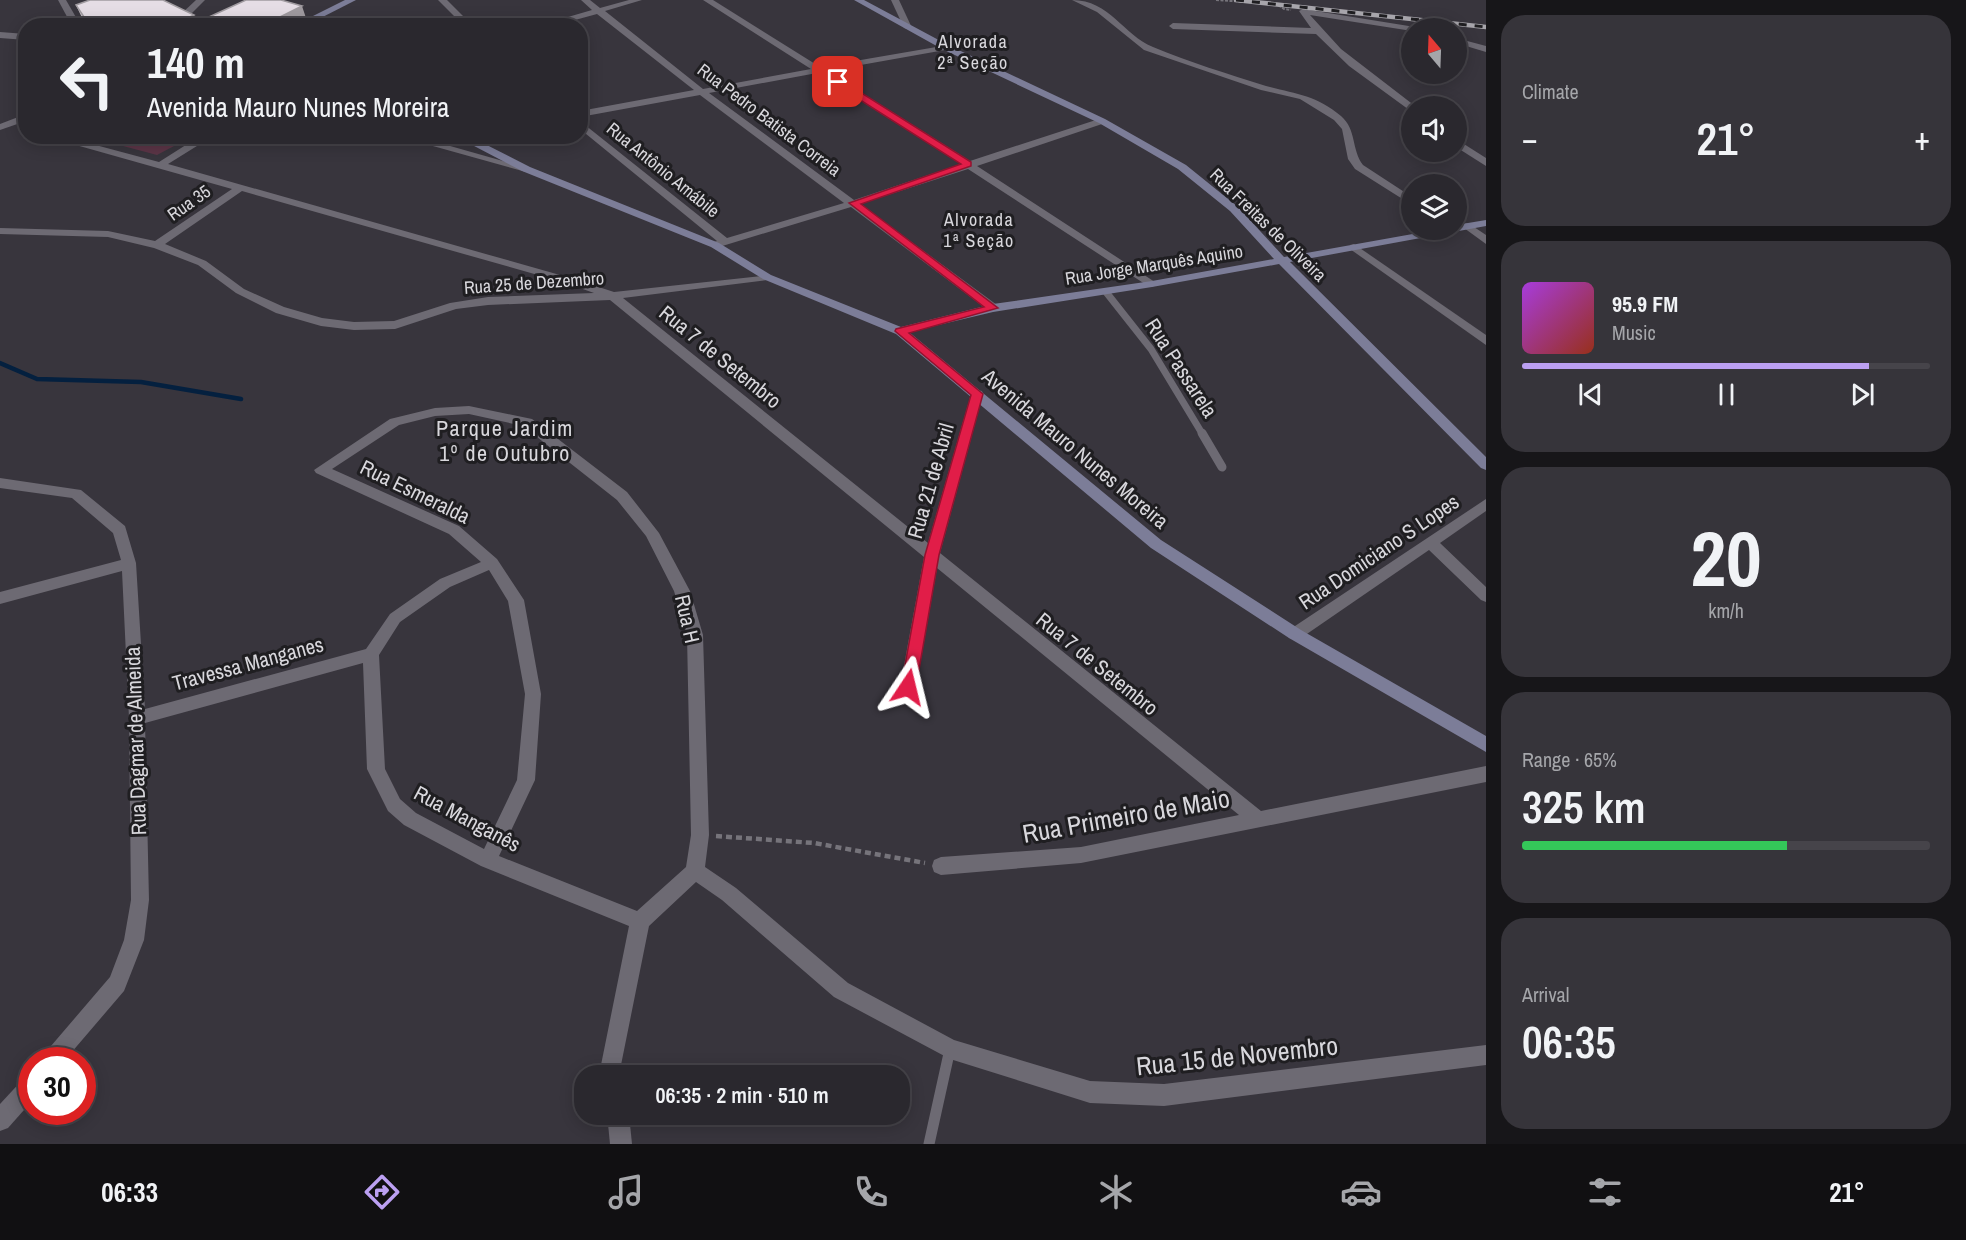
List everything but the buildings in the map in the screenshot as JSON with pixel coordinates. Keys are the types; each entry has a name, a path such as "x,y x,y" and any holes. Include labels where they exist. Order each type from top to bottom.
{"street":[{"path":"62,0 72,18"},
{"path":"188,18 201,0"},
{"path":"314,18 352,0"},
{"path":"442,0 461,18"},
{"name":"Rua Pedro Batista Correia","path":"585,0 702,92 993,308"},
{"path":"570,18 638,0"},
{"path":"707,0 968,164 1152,284"},
{"name":"Rua Freitas de Oliveira","path":"858,0 945,47 1102,121 1182,167 1201,181 1234,209 1282,262 1486,465"},
{"path":"895,0 908,28"},
{"path":"1076,0 1100,10 1147,48 1264,88 1303,97 1314,103 1337,118 1347,128 1353,159 1359,167 1401,195"},
{"path":"1304,11 1401,27"},
{"path":"1304,11 1317,31 1401,101"},
{"path":"174,13 185,18"},
{"path":"1173,26 1317,31"},
{"path":"0,35 18,36"},
{"path":"1467,43 1486,47"},
{"path":"588,113 945,47"},
{"path":"4,126 18,120"},
{"path":"719,243 854,203 1102,121"},
{"name":"Rua Antônio Amábile","path":"588,131 719,243"},
{"name":"Rua 7 de Setembro","path":"79,144 570,281 614,296 1257,819"},
{"path":"159,165 194,144"},
{"name":"Avenida Mauro Nunes Moreira","path":"432,144 526,169"},
{"name":"Avenida Mauro Nunes Moreira","path":"476,144 526,169 719,243 767,277 900,331 1156,544 1295,634 1486,745"},
{"path":"1467,150 1486,163"},
{"name":"Rua 35","path":"157,245 240,188"},
{"path":"1467,226 1486,223"},
{"path":"1467,230 1486,241"},
{"name":"Rua 25 de Dezembro","path":"0,231 108,234 157,245 202,263 240,291 280,310 332,323 395,325 454,306 488,301 614,296 767,277"},
{"name":"Rua Jorge Marquês Aquino","path":"900,331 993,308 1106,292 1401,239"},
{"path":"1354,248 1486,341"},
{"name":"Rua 21 de Abril","path":"908,687 932,555 977,394"},
{"name":"Rua H","path":"321,470 395,422 435,412 469,410 527,422 622,496 652,532 682,591 695,635 700,835 695,871"},
{"name":"Rua Esmeralda","path":"321,470 454,530 492,563 516,600 533,694 526,780 488,860"},
{"name":"Rua Dagmar de Almeida","path":"0,483 76,494 120,530 129,563 137,718 140,900 134,940 117,984 63,1047"},
{"name":"Rua Domiciano S Lopes","path":"1295,634 1486,504"},
{"path":"1431,543 1486,596"},
{"path":"0,598 129,563"},
{"path":"371,654 395,618 445,583 492,563"},
{"name":"Travessa Manganes","path":"137,718 371,654"},
{"name":"Rua Manganês","path":"371,654 376,769 394,805 410,819 488,860 640,921"},
{"name":"Rua Primeiro de Maio","path":"941,866 1081,855 1486,774"},
{"path":"611,1065 640,921 695,871"},
{"name":"Rua 15 de Novembro","path":"695,871 729,894 841,990 950,1049 1090,1092 1164,1095 1486,1055"},
{"path":"0,1120 18,1100"},
{"path":"619,1125 621,1144"}],"lane":[{"name":"Rua Passarela","path":"1106,292 1151,349 1222,468"},
{"path":"929,1144 950,1049"}],"path":[{"path":"1216,0 1277,4 1284,9 1304,11"},
{"path":"1277,4 1279,0"},
{"path":"700,835 814,843 941,866"}],"shaded area":[{"path":"115,144 178,144 157,155"}],"waterway":[{"path":"0,363 37,379 141,382 241,399"}],"railway":[{"path":"1236,0 1486,27"}],"district":[{"name":"Alvorada 2ª Seção","path":"973,52"},
{"name":"Alvorada 1ª Seção","path":"979,230"},
{"name":"Parque Jardim 1º de Outubro","path":"505,440"}],"route":[{"path":"838,82 968,164 854,203 993,308 900,331 977,394 932,555 908,687"}]}
